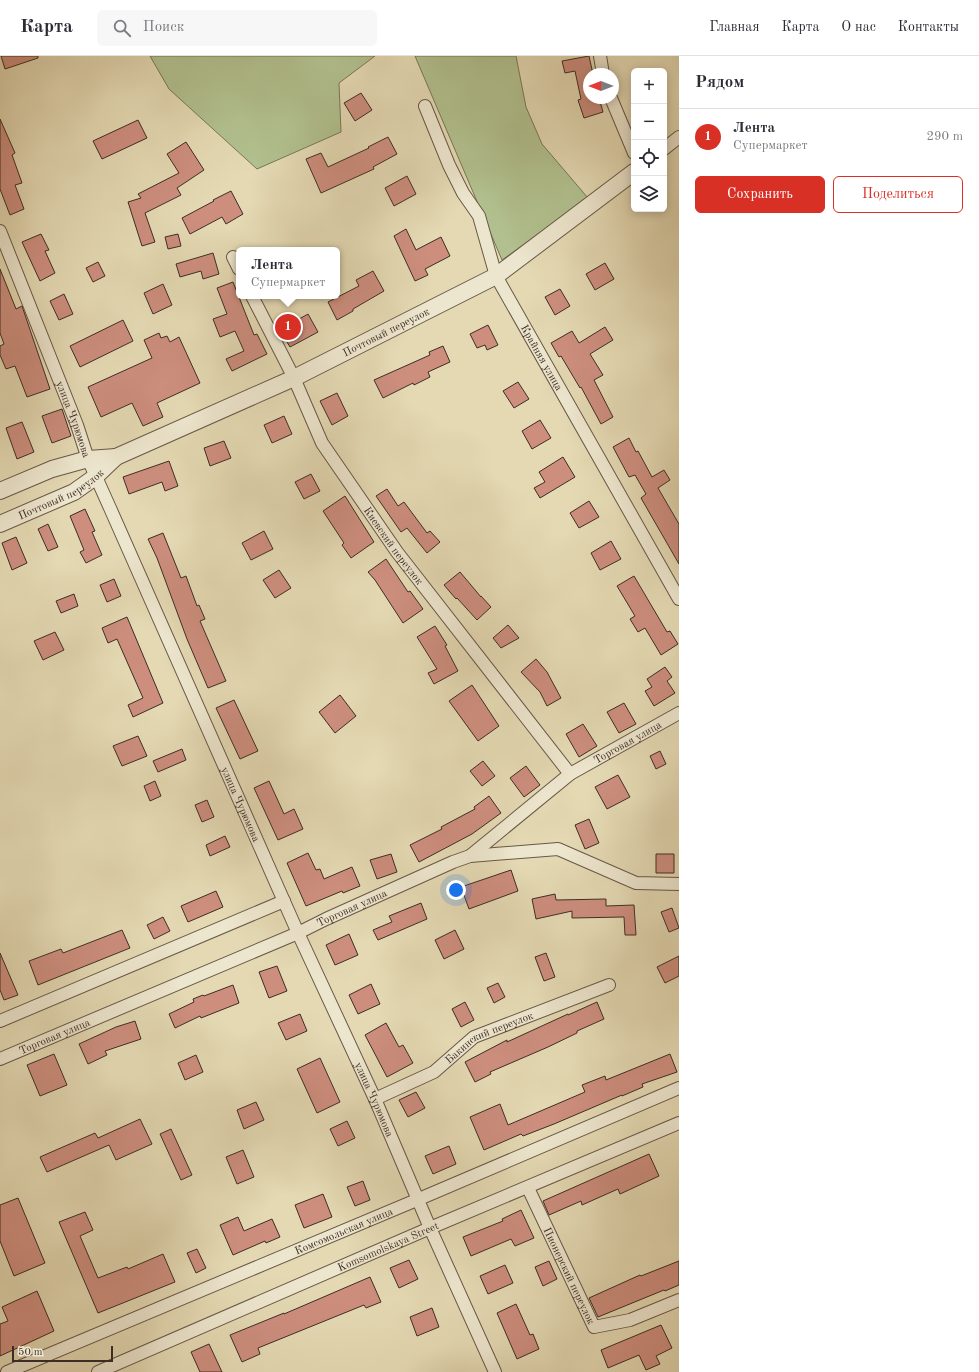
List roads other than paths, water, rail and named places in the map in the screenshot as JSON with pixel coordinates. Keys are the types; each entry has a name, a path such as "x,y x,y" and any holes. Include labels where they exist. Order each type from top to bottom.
{"street":[{"path":"600,56 602,68"},
{"path":"614,104 631,146"},
{"name":"Крайняя улица","path":"425,106 449,165 463,193 479,216 496,276 679,599"},
{"path":"667,147 679,137"},
{"name":"Почтовый переулок","path":"0,524 74,492 95,477 116,457 294,378 496,276 631,174"},
{"name":"улица Чурюмова","path":"0,231 95,477 298,933 375,1099 419,1199 430,1228 495,1372"},
{"path":"233,257 236,263"},
{"name":"Киевский переулок","path":"254,299 294,378 322,443 392,546 570,774"},
{"name":"Почтовый переулок","path":"0,491 52,469 88,459 116,457"},
{"name":"Торговая улица","path":"0,1059 298,933 347,909 453,862 470,856 570,774 679,713"},
{"path":"470,856 558,849 636,882 679,884"},
{"path":"0,1021 284,901"},
{"name":"Бакинский переулок","path":"375,1099 434,1072 474,1037 608,985"},
{"name":"Комсомольская улица","path":"6,1372 679,1088"},
{"name":"Komsomolskaya Street","path":"98,1372 430,1228 528,1188 679,1123"},
{"name":"Пионерский переулок","path":"528,1188 594,1327 630,1320 679,1300"}],"place":[{"name":"Лента","path":"288,327"}]}
